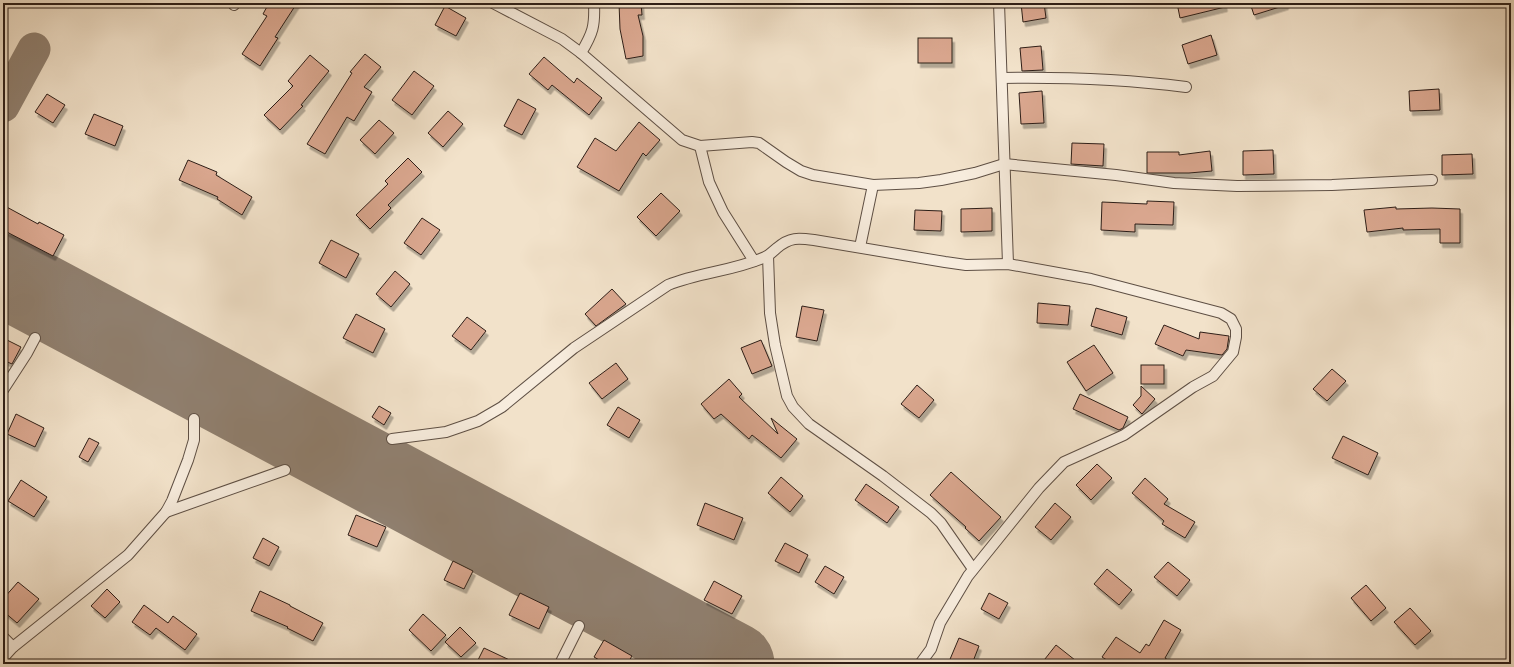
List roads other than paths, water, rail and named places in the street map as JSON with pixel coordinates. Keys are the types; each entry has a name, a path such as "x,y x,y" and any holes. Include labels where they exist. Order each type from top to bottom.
{"street":[{"path":"493,3 562,39 581,53 682,140 700,146 752,142 760,143 786,162 801,171 812,175 873,185 919,183 942,180 1004,164 1116,175 1174,183 1237,186 1332,185 1432,180"},
{"path":"581,53 592,34 595,22 594,3"},
{"path":"999,3 1008,264"},
{"path":"1002,78 1065,77 1146,82 1186,87"},
{"path":"700,146 709,182 723,212 754,261"},
{"path":"860,247 873,185"},
{"path":"392,439 446,432 478,421 502,406 574,348 668,285 682,279 732,269 768,256 786,240 800,238 959,264 1008,264 1091,279 1221,313 1231,319 1236,329 1233,352 1213,376 1193,387 1124,435 1064,462 1039,488 973,569 950,605 940,623 931,649 920,664"},
{"path":"768,256 770,313 775,345 787,396 793,407 810,424 883,476 931,513 942,523 973,569"},
{"path":"3,390 35,338"},
{"path":"3,658 13,647 128,555 166,512 172,501 188,460 194,440 194,419"},
{"path":"166,512 285,470"},
{"path":"560,664 579,626"},
{"path":"3,638 13,647"}]}
